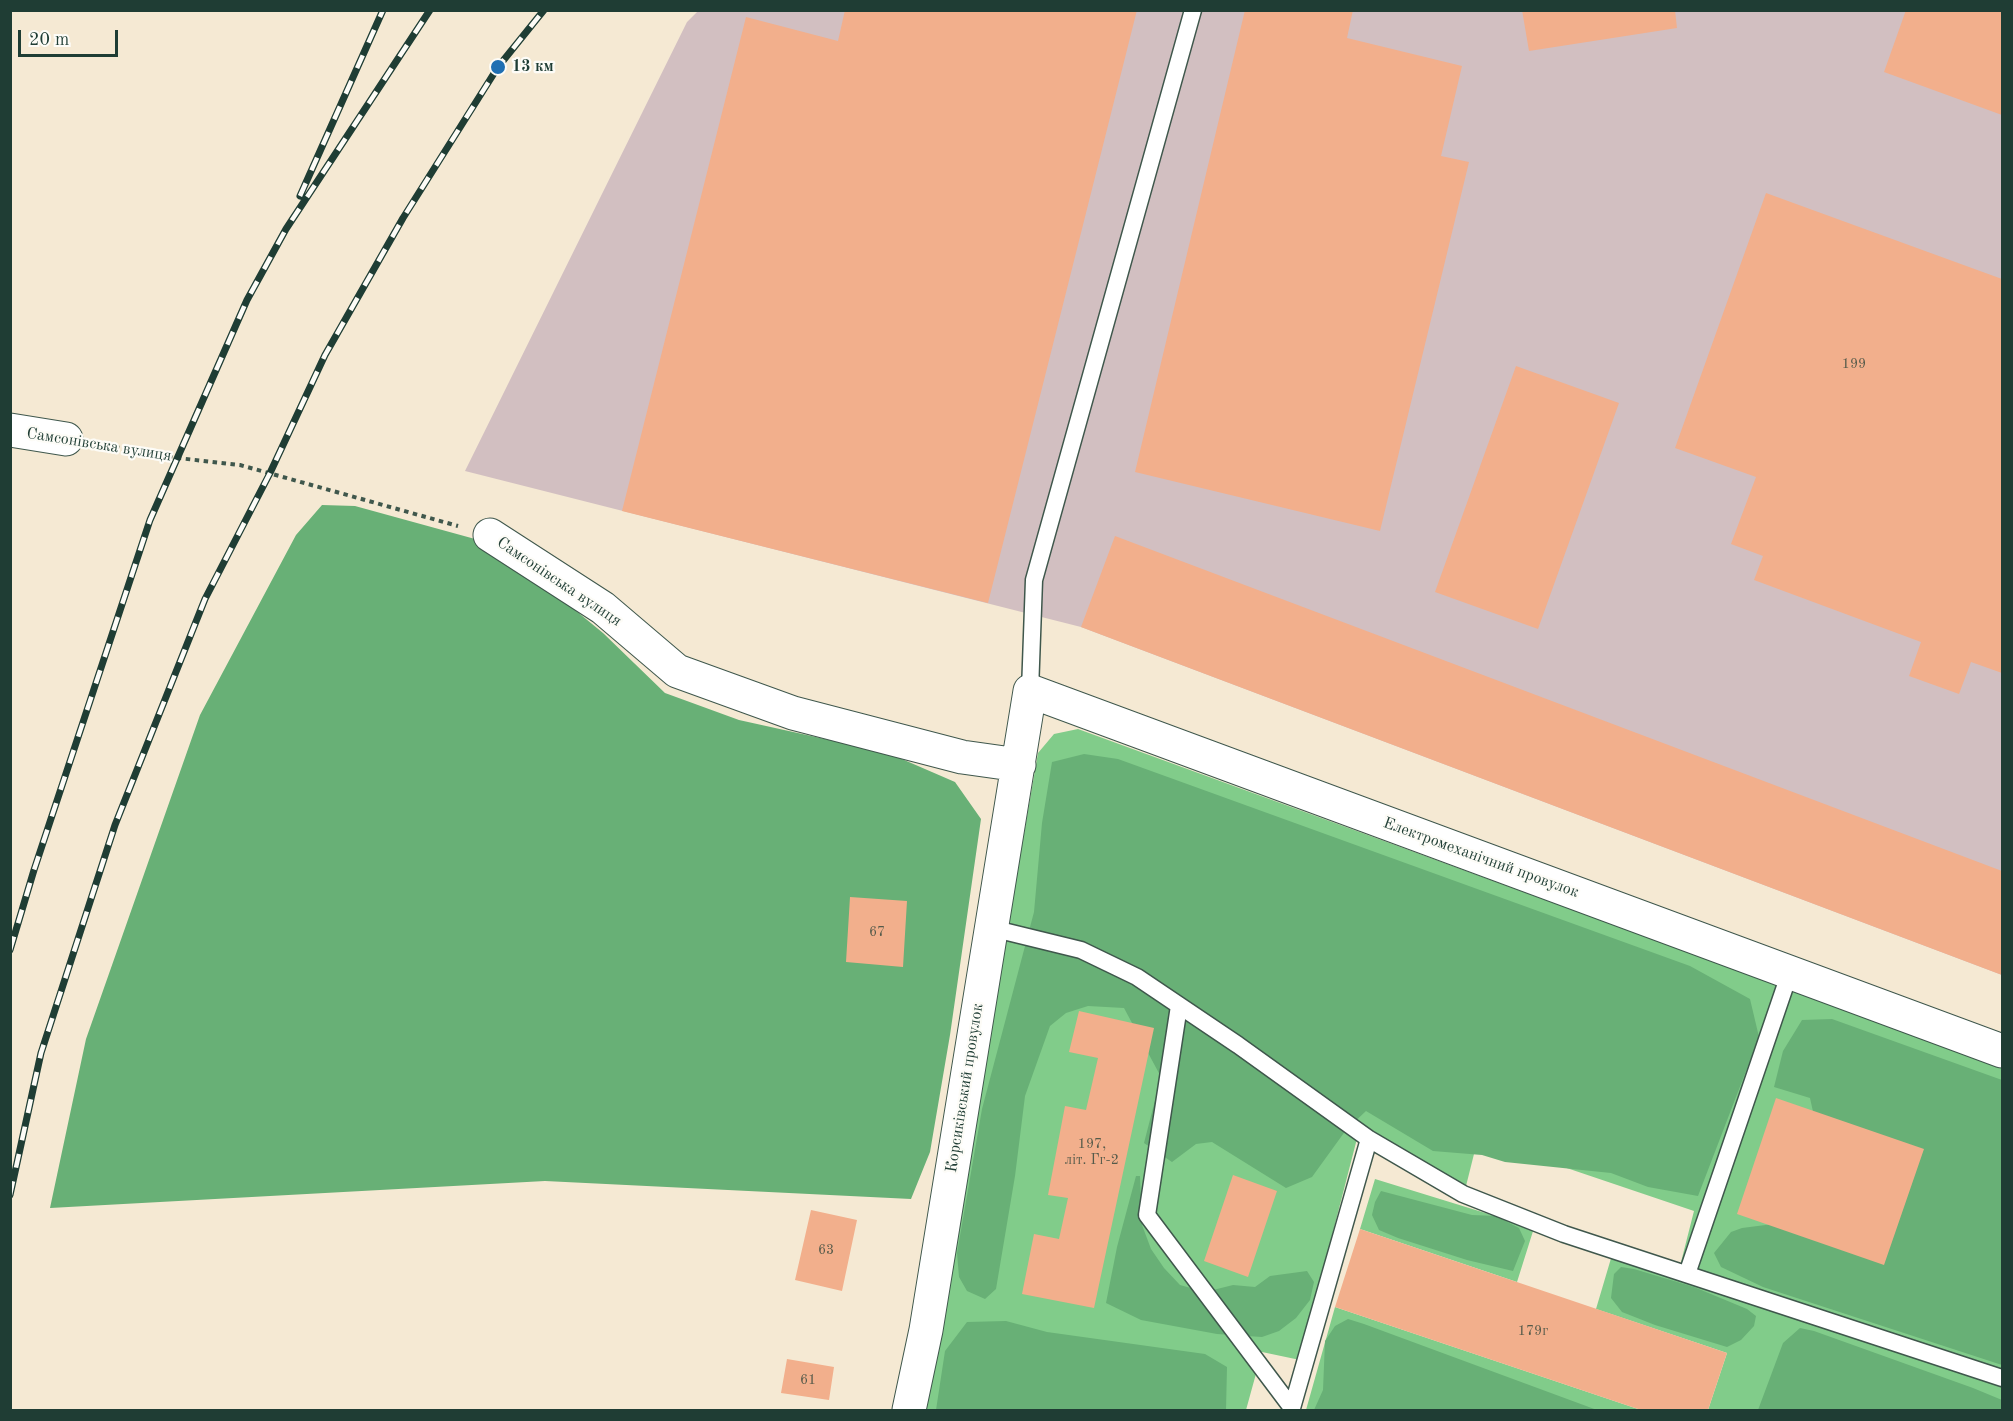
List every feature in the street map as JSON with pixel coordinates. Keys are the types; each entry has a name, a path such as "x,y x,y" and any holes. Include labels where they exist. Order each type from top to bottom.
{"street":[{"name":"Самсонівська вулиця","path":"10,430 66,439"},
{"name":"Самсонівська вулиця","path":"490,535 603,608 677,671 793,713 962,757 1019,765"},
{"path":"1019,765 1030,691"},
{"name":"Електромеханічний провулок","path":"1030,691 2002,1051"},
{"name":"Корсиківський провулок","path":"909,1410 926,1329 1019,765"}],"lane":[{"path":"1030,691 1034,580 1193,10"},
{"path":"991,928 1082,950 1137,977 1238,1045 1369,1139 1463,1194 1564,1234 2002,1377"},
{"path":"1687,1274 1790,972"},
{"path":"1179,1006 1147,1215 1292,1409"},
{"path":"1292,1409 1369,1139"}],"path":[{"name":"Самсонівська вулиця","path":"66,439 178,458 240,465 490,535"}],"shaded area":[{"path":"698,11 2002,11 2002,975 1081,627 465,471 687,22"}],"green space":[{"path":"322,505 355,506 475,539 530,573 603,633 665,693 739,720 888,753 955,782 981,819 950,1035 930,1152 911,1199 545,1181 50,1208 86,1039 200,715 296,535"},
{"path":"1078,729 2002,1067 2002,1371 1680,1266 1694,1211 1478,1138 1465,1190 1361,1123 1300,1360 1262,1352 1246,1410 924,1410 1038,753 1054,734"},
{"path":"1084,754 1118,759 1690,966 1750,999 1759,1037 1698,1196 1648,1187 1611,1173 1505,1162 1482,1155 1433,1151 1366,1111 1346,1130 1312,1177 1286,1188 1212,1142 1196,1144 1172,1162 1144,1143 1161,1077 1124,1008 1088,1006 1066,1013 1050,1026 1025,1096 1015,1176 996,1289 985,1299 967,1291 959,1277 957,1253 982,1109 1034,912 1042,823 1052,762"},
{"path":"1832,1019 2002,1080 2002,1365 1763,1287 1721,1267 1714,1253 1731,1232 1742,1228 1836,1216 1810,1098 1774,1087 1783,1051 1802,1020"},
{"path":"1136,1176 1140,1176 1142,1225 1151,1249 1180,1285 1205,1292 1233,1285 1255,1287 1270,1276 1307,1271 1314,1282 1310,1300 1296,1318 1279,1331 1262,1337 1217,1334 1141,1320 1106,1303 1117,1247"},
{"path":"1375,1179 1534,1228 1517,1282 1360,1229"},
{"path":"1381,1191 1472,1215 1496,1216 1519,1228 1525,1241 1513,1271 1467,1260 1379,1230 1372,1215"},
{"path":"1612,1255 2002,1385 2002,1410 1708,1410 1727,1353 1596,1309"},
{"path":"1621,1267 1694,1287 1747,1309 1756,1316 1754,1326 1741,1340 1727,1347 1655,1325 1622,1312 1611,1298 1614,1274"},
{"path":"1335,1307 1641,1410 1306,1410"},
{"path":"1348,1319 1597,1410 1314,1410 1323,1390 1325,1341 1335,1326"},
{"path":"1006,1321 1047,1332 1205,1354 1227,1367 1226,1410 936,1410 945,1351 967,1322"},
{"path":"1800,1328 1973,1388 2002,1400 2002,1410 1758,1410 1783,1343"}],"building":[{"path":"845,10 1137,10 988,603 622,511 746,17 838,41"},
{"path":"1245,10 1353,10 1347,38 1462,66 1441,156 1469,162 1380,531 1135,472"},
{"path":"1522,10 1675,10 1677,28 1529,51"},
{"path":"1906,10 2002,10 2002,115 1884,72"},
{"path":"1766,193 2002,279 2002,673 1971,662 1959,694 1909,676 1921,642 1754,580 1763,556 1731,544 1756,477 1675,448"},
{"path":"1516,366 1619,403 1538,629 1435,592"},
{"path":"1115,536 2002,871 2002,975 1081,627"},
{"path":"850,897 907,901 903,967 846,962"},
{"path":"1079,1011 1154,1028 1094,1308 1022,1294 1034,1234 1059,1239 1068,1198 1048,1195 1065,1106 1086,1110 1098,1058 1069,1052"},
{"path":"1776,1098 1924,1149 1884,1265 1737,1214"},
{"path":"1233,1175 1277,1191 1248,1277 1204,1261"},
{"path":"811,1210 857,1220 842,1291 795,1280"},
{"path":"1360,1229 1727,1353 1708,1410 1641,1410 1335,1307"},
{"path":"787,1359 834,1367 829,1400 781,1393"}],"railway":[{"path":"300,196 383,10"},
{"path":"10,950 34,870 150,520 247,300 286,229 430,10"},
{"path":"10,1195 41,1053 115,825 205,599 270,473 325,355 403,218 498,67 544,10"}],"place":[{"name":"13 км","path":"498,67"}]}
